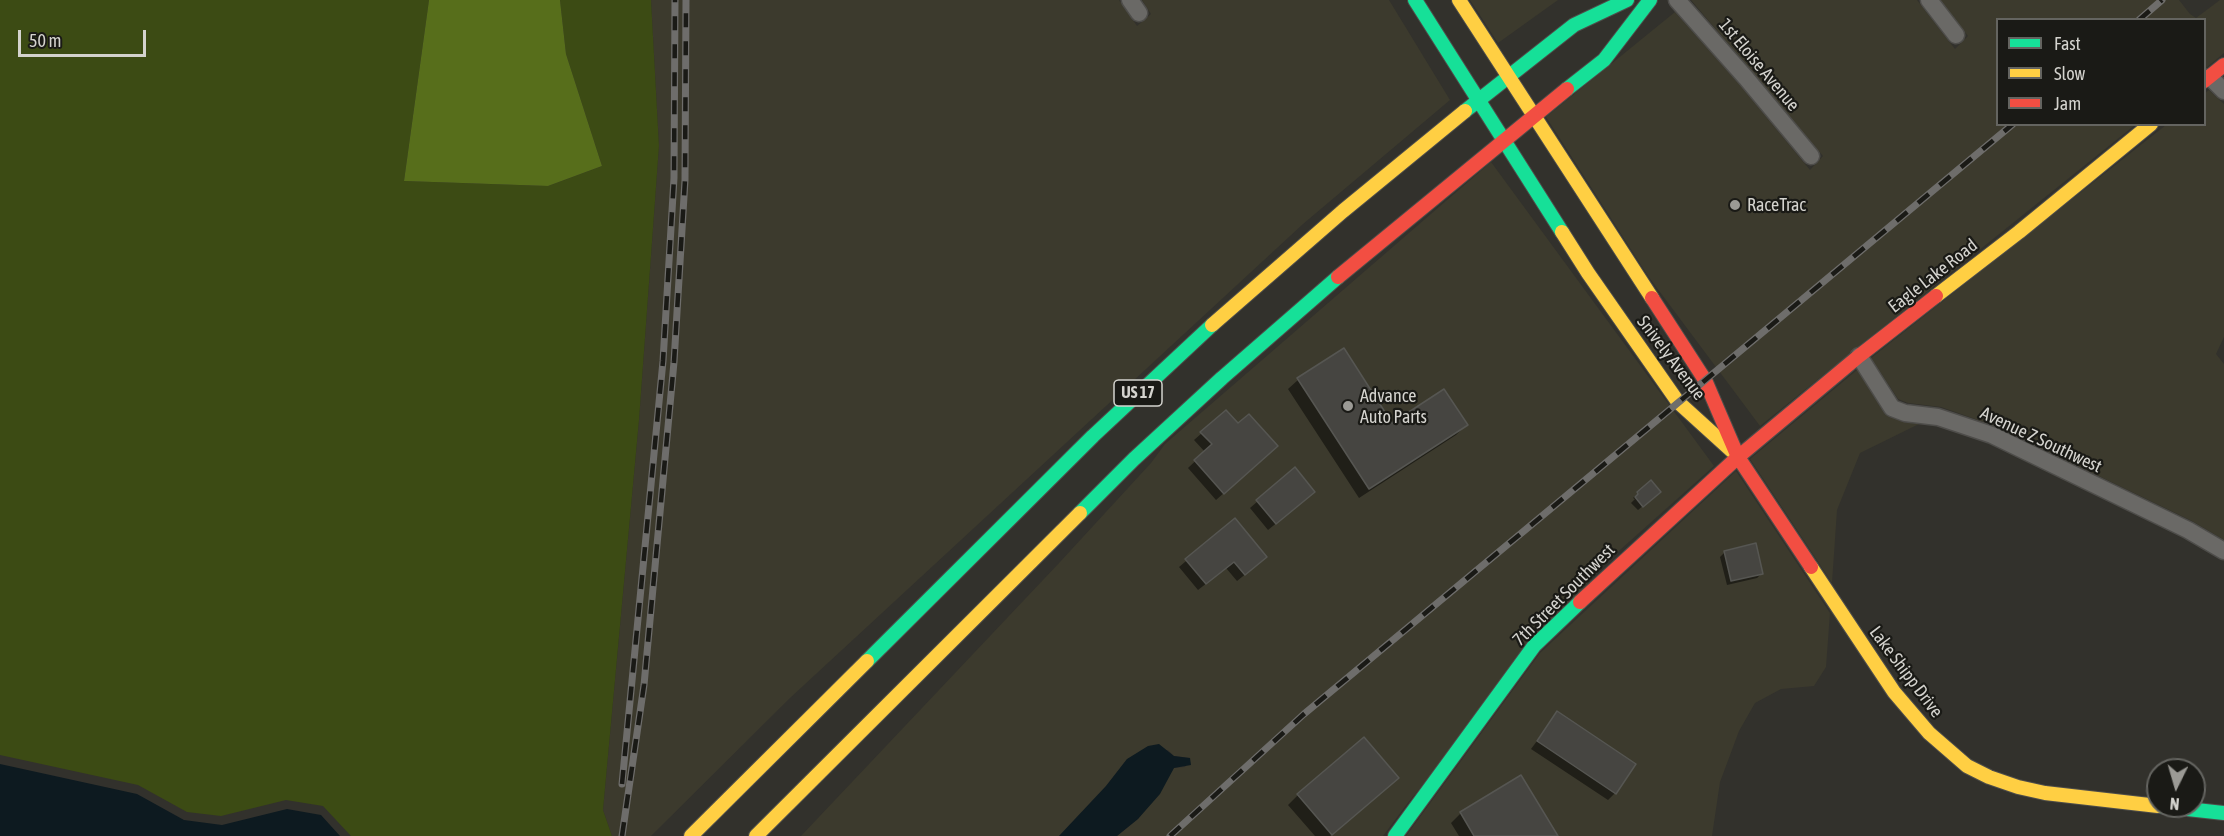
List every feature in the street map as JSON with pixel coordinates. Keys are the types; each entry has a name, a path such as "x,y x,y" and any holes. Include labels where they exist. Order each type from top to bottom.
{"main road":[{"name":"Snively Avenue","path":"1416,0 1502,140 1588,273 1678,402 1738,457"},
{"name":"Snively Avenue","path":"1459,0 1705,380 1738,457"},
{"name":"US 17","path":"691,836 1093,436 1190,344 1343,211 1509,75 1574,25 1627,0"},
{"name":"US 17","path":"756,836 1134,459 1344,271 1502,140 1604,60 1650,0"},
{"path":"2207,79 2224,65"},
{"name":"Eagle Lake Road","path":"1738,457 1859,356 2019,232 2149,126"},
{"name":"Lake Shipp Drive","path":"1738,457 1881,675 1929,733 1950,753 1967,766 2018,787 2045,793 2146,805"},
{"name":"7th Street Southwest","path":"1395,836 1534,646 1608,574 1738,457"},
{"name":"Lake Shipp Drive","path":"2206,811 2224,813"}],"street":[{"name":"1st Eloise Avenue","path":"1677,0 1746,78 1810,156"},
{"path":"1929,0 1956,35"},
{"path":"2207,79 2224,91"},
{"name":"Avenue Z Southwest","path":"1859,356 1892,408 1905,413 1938,417 1992,435 2188,530 2224,551"}],"shaded area":[{"path":"651,0 1119,0 1137,26 1151,14 1142,0 1389,0 1450,100 1303,224 790,698 651,836 612,836 603,810 639,420 659,146"},
{"path":"1470,0 1558,0 1498,43"},
{"path":"1691,0 1917,0 1955,49 1968,36 1940,0 2179,0 2196,18 1996,18 1996,126 2134,126 1760,426 1648,276 1546,117 1675,12 1739,84 1810,170 1823,156"},
{"path":"2220,0 2224,0 2224,53 2206,68 2206,18 2196,18"},
{"path":"2209,90 2224,104 2224,337 2216,354 2224,364 2224,540 2192,521 1995,426 1941,407 1908,403 1898,399 1871,358 2165,126 2206,126 2206,92"},
{"path":"1491,162 1714,466 1602,566 1383,836 1117,836 1138,819 1174,768 1185,767 1190,758 1174,756 1168,750 1127,759 1106,786 1059,836 801,836 1060,562 1151,463 1165,444"},
{"path":"1857,370 1885,414 1903,422 1919,424 1860,453 1837,510 1832,583 1750,459"},
{"path":"1736,471 1830,613 1826,667 1814,686 1781,689 1755,703 1739,731 1720,782 1712,836 1406,836 1540,653"},
{"path":"1159,744 1174,756 1190,758 1191,765 1174,768 1160,794 1138,819 1117,836 1059,836 1106,786 1127,759 1148,746"},
{"path":"0,764 137,794 184,820 222,825 287,809 321,815 340,836 0,836"}],"green space":[{"path":"0,0 429,0 404,181 548,186 602,166 566,54 560,0 651,0 659,146 639,420 603,810 612,836 351,836 323,806 286,800 221,816 187,812 138,785 0,755"},
{"path":"429,0 560,0 566,54 602,166 548,186 404,181"}],"building":[{"name":"Advance Auto Parts","path":"1344,348 1392,423 1444,389 1468,425 1369,489 1297,378"},
{"path":"1226,410 1238,423 1249,414 1278,446 1224,494 1194,460 1212,444 1200,432"},
{"path":"1295,467 1315,492 1276,524 1256,500"},
{"path":"1651,480 1661,492 1643,507 1635,497 1637,492"},
{"path":"1235,518 1267,557 1245,575 1234,562 1206,584 1185,559"},
{"path":"1756,543 1763,574 1731,581 1724,551"},
{"path":"1557,711 1636,764 1616,794 1537,741"},
{"path":"1364,737 1399,778 1332,835 1297,794"},
{"path":"1521,775 1558,836 1474,836 1460,812"}],"railway":[{"path":"622,784 663,361 674,178 675,0"},
{"path":"622,836 644,685 674,362 685,180 686,0"},
{"path":"2141,18 2162,0"},
{"path":"1170,836 1304,714 2011,126"}],"traffic: fast":[{"path":"1415,0 1562,232"},
{"path":"1465,111 1574,25 1627,0"},
{"path":"1567,89 1604,60 1650,0"},
{"path":"1080,513 1134,459 1222,378 1338,277"},
{"path":"867,661 1093,436 1212,325"},
{"path":"1395,836 1534,646 1580,602"},
{"path":"2206,811 2224,813"}],"traffic: slow":[{"path":"1459,0 1652,298"},
{"path":"1212,325 1343,211 1465,111"},
{"path":"1936,296 2019,232 2149,126"},
{"path":"1562,232 1678,402 1732,451"},
{"path":"756,836 1080,513"},
{"path":"1811,567 1894,692 1929,733 1967,766 1989,777 2045,793 2146,805"},
{"path":"691,836 867,661"}],"traffic: jam":[{"path":"2206,79 2224,65"},
{"path":"1338,277 1567,89"},
{"path":"1580,602 1738,457 1859,356 1936,296"},
{"path":"1652,298 1705,380 1738,457 1811,567"}],"place":[{"name":"RaceTrac","path":"1735,205"},
{"name":"Advance Auto Parts","path":"1348,406"}]}
